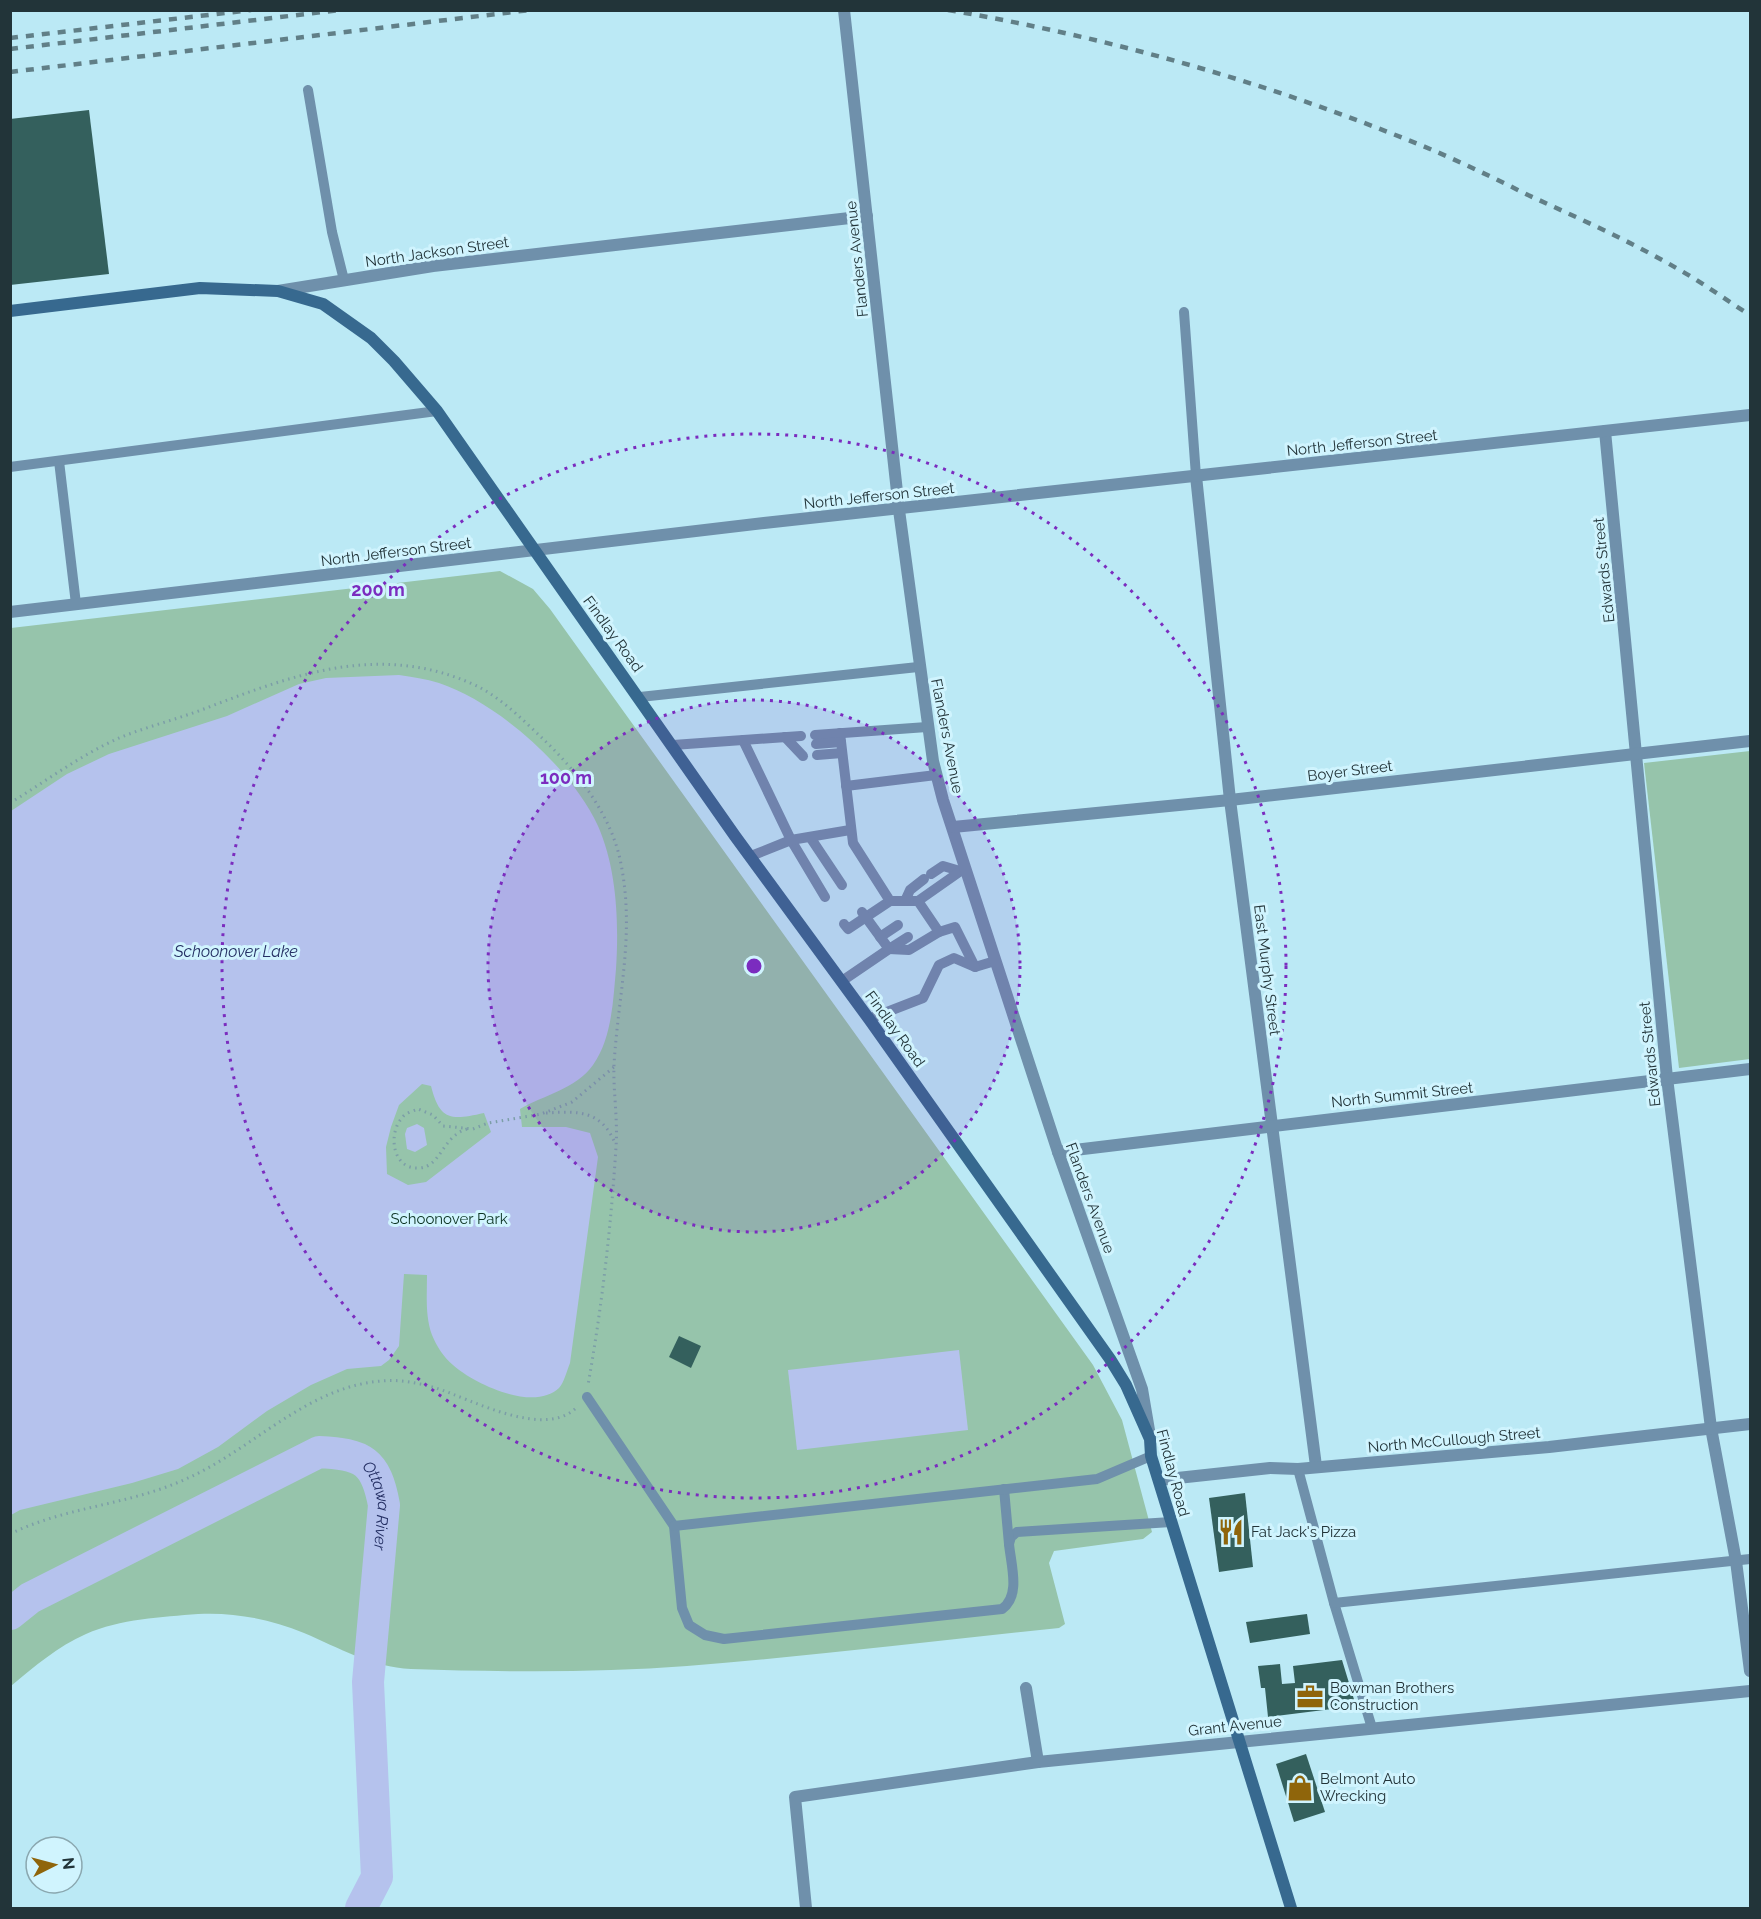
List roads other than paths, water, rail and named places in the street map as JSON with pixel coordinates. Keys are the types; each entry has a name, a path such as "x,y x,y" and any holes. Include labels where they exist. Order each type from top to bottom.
{"main road":[{"name":"North Jackson Street","path":"10,311 200,288 278,291"},
{"name":"Findlay Road","path":"278,291 323,304 356,327 394,361 437,411 1126,1384 1150,1439 1151,1456 1291,1908"}],"street":[{"name":"Flanders Avenue","path":"844,10 899,510 918,667 936,775 953,826 963,870 1058,1152 1142,1389 1150,1439"},
{"name":"North Jackson Street","path":"278,291 433,266 867,216"},
{"name":"North Jefferson Street","path":"10,612 1196,476 1750,416"},
{"name":"Edwards Street","path":"1605,431 1667,1078 1711,1428 1736,1561 1750,1671"},
{"name":"East Murphy Street","path":"1196,476 1230,800 1316,1466"},
{"name":"Boyer Street","path":"953,826 1230,800 1750,741"},
{"name":"North Summit Street","path":"1058,1152 1271,1125 1535,1096 1667,1078 1750,1070"},
{"name":"North McCullough Street","path":"1159,1480 1270,1468 1298,1469 1550,1447 1750,1425"},
{"path":"1026,1688 1038,1762"},
{"name":"Grant Avenue","path":"806,1908 795,1797 1038,1762 1750,1691"}],"lane":[{"path":"308,90 332,232 344,280"},
{"path":"1184,312 1196,476"},
{"path":"10,467 437,411"},
{"path":"59,461 76,604"},
{"path":"640,697 918,667"},
{"path":"841,743 816,744 841,743 927,727"},
{"path":"743,740 791,840 825,897"},
{"path":"673,745 743,740 797,744"},
{"path":"841,743 853,843 890,901"},
{"path":"846,786 936,775"},
{"path":"751,856 791,840 850,830"},
{"path":"810,837 842,885"},
{"path":"905,901 910,890 943,866 963,870"},
{"path":"919,907 963,870"},
{"path":"844,924 848,929 863,914 890,901 905,901 919,907 927,924 939,932"},
{"path":"863,914 889,949"},
{"path":"880,937 898,925"},
{"path":"889,949 909,950 939,932 955,927 975,967"},
{"path":"842,981 908,937"},
{"path":"869,1019 923,998 939,964 954,958 975,967 995,961"},
{"path":"586,1397 674,1526 682,1608 689,1625 705,1635 724,1639 1002,1610 1010,1604 1014,1592 1004,1489"},
{"path":"674,1526 1097,1479 1151,1456"},
{"path":"1298,1469 1334,1603 1372,1728"},
{"path":"1009,1544 1011,1536 1017,1532 1171,1522"},
{"path":"1334,1603 1750,1559"}],"water":[{"name":"Schoonover Lake","path":"399,675 414,677 439,683 486,706 509,722 552,761 571,782 598,826 613,878 617,933 616,969 608,1031 599,1054 586,1073 569,1086 520,1109 522,1127 566,1127 590,1133 598,1157 570,1363 559,1388 548,1395 535,1397 505,1393 475,1380 443,1355 432,1335 427,1313 427,1275 404,1274 399,1346 389,1360 381,1366 347,1369 311,1385 267,1411 218,1447 178,1469 132,1483 20,1510 11,1515 11,811 67,774 109,754 227,716 299,684 326,678","holes":["422,1084 431,1086 443,1112 456,1117 484,1113 491,1132 426,1182 408,1185 387,1174 386,1147 399,1105"]},
{"path":"417,1124 424,1128 427,1145 415,1152 407,1149 405,1134 407,1128"},
{"path":"959,1350 968,1430 797,1450 788,1370"}],"waterway":[{"name":"Ottawa River","path":"10,1614 30,1598 319,1452 347,1455 365,1463 377,1478 384,1505 368,1682 377,1877 361,1908"}],"railway":[{"path":"10,38 251,10"},
{"path":"10,49 340,10"},
{"path":"10,72 530,10"},
{"path":"948,10 1010,21 1132,49 1253,84 1372,126 1455,160 1623,239 1687,274 1750,315"}],"place":[{"name":"Fat Jack's Pizza","path":"1231,1532"},
{"name":"Bowman Brothers Construction","path":"1310,1697"},
{"name":"Belmont Auto Wrecking","path":"1300,1788"}],"park label":[{"name":"Schoonover Park","path":"449,1219"}]}
